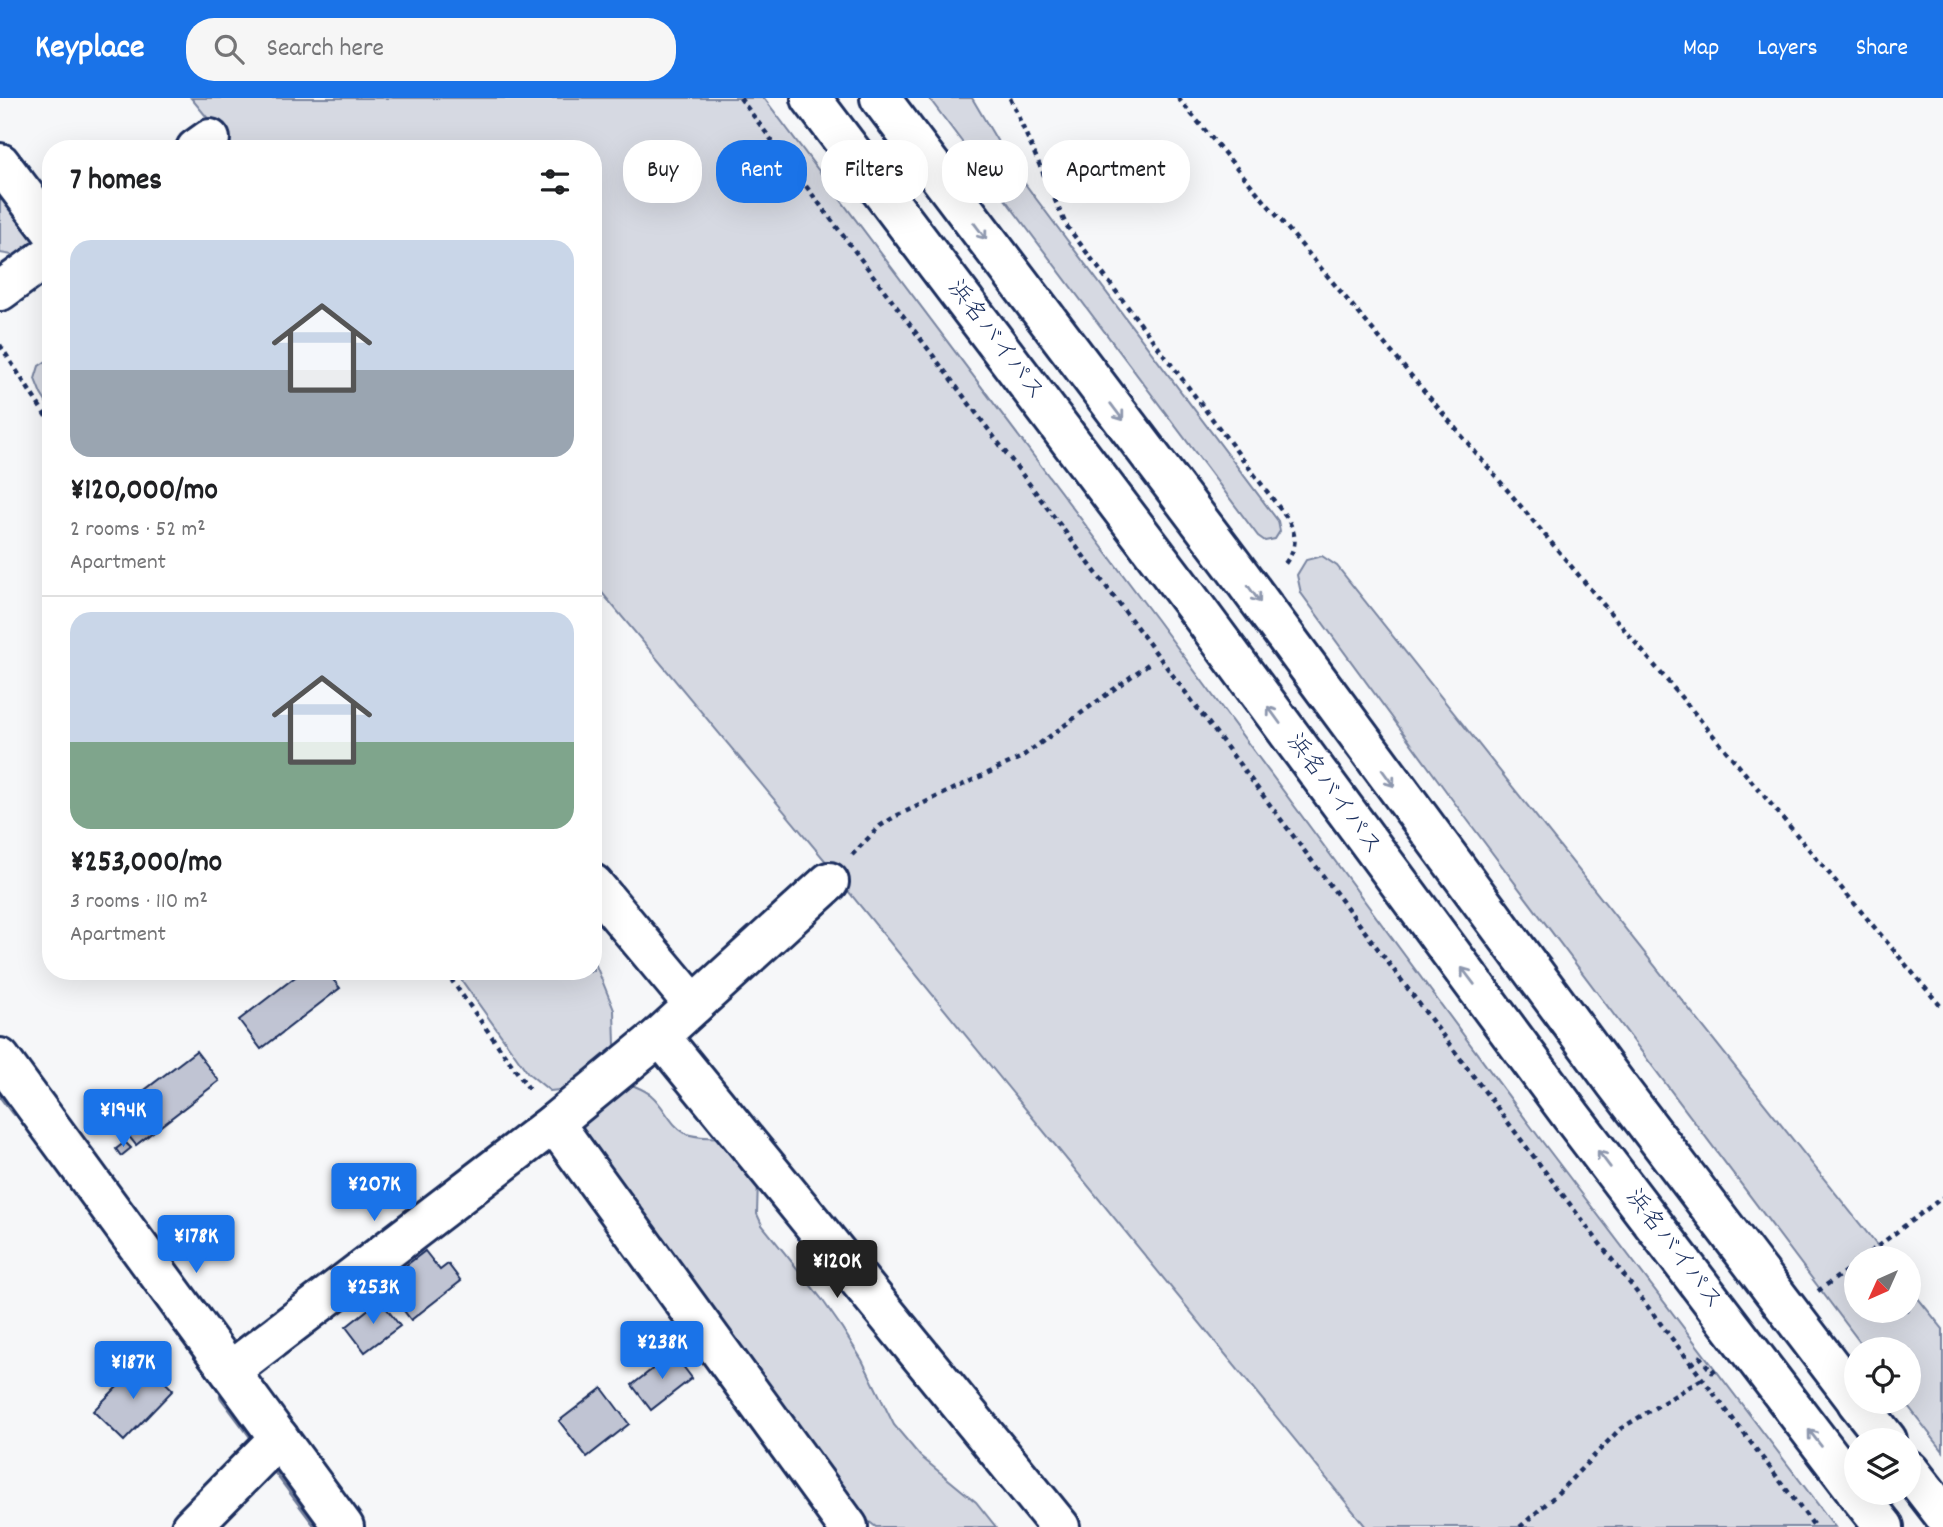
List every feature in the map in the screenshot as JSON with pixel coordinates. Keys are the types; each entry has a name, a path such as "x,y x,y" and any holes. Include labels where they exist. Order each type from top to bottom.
{"main road":[{"name":"浜名バイパス","path":"811,98 1188,597 1556,1095 1844,1475"},
{"path":"880,98 1232,564 1624,1094 1844,1384"},
{"path":"0,163 42,218"},
{"path":"0,291 42,261"},
{"path":"230,1371 554,1123 660,1036 829,882"},
{"path":"602,895 694,1005"},
{"path":"660,1036 1060,1527"},
{"path":"0,1058 344,1527"},
{"path":"554,1123 848,1527"},
{"path":"1867,1414 1878,1428"},
{"path":"191,1527 279,1438"},
{"path":"1921,1486 1943,1514"},
{"name":"浜名バイパス","path":"1867,1505 1884,1527"}],"path":[{"path":"740,98 1815,1527"},
{"path":"1010,98 1066,225 1294,530 1295,543 1291,556 1283,566"},
{"path":"1178,98 1943,1009"},
{"path":"0,345 42,410"},
{"path":"829,882 866,840 896,816 1020,758 1151,663"},
{"path":"451,980 554,1123"},
{"path":"1879,1246 1943,1197"},
{"path":"1825,1287 1844,1272"},
{"path":"1691,1364 1700,1357 1712,1372"},
{"path":"1520,1527 1555,1496 1620,1429 1702,1379"}],"shaded area":[{"path":"191,98 764,98 796,140 716,140 716,203 807,203 807,155 821,174 821,203 843,203 1157,620 1541,1140 1835,1527 1366,1527 828,864 602,593 602,140 226,140"},
{"path":"929,98 972,98 997,140 961,140"},
{"path":"0,181 39,238 35,246 18,256 0,253"},
{"path":"1028,187 1278,521 1280,531 1275,539 1265,541 1258,536 1008,203 1028,203"},
{"path":"42,364 42,396 35,379"},
{"path":"1322,556 1337,566 1877,1246 1844,1246 1844,1321 1454,802 1301,593 1297,575 1306,560"},
{"path":"461,980 602,980 614,1010 615,1045 602,1070 579,1088 550,1091 528,1073"},
{"path":"632,1085 652,1096 675,1125 685,1133 699,1137 723,1138 758,1180 757,1214 762,1225 842,1328 862,1360 894,1425 920,1456 976,1502 996,1527 876,1527 863,1517 591,1150 583,1127 592,1109 606,1093"},
{"path":"1922,1303 1943,1329 1943,1451 1914,1414 1921,1414 1921,1337 1856,1337 1845,1323 1922,1323"}],"building":[{"path":"291,980 334,980 340,988 261,1049 239,1020"},
{"path":"196,1051 219,1081 136,1145 112,1115"},
{"path":"125,1142 131,1148 121,1156 116,1149"},
{"path":"425,1251 440,1270 448,1264 461,1281 411,1320 383,1283"},
{"path":"380,1300 400,1326 365,1352 346,1327"},
{"path":"673,1353 692,1378 651,1410 632,1385"},
{"path":"143,1361 173,1390 124,1441 93,1411"},
{"path":"602,1388 629,1424 587,1457 559,1421"}],"waterway":[{"path":"0,1091 15,1111"},
{"path":"224,1396 254,1436"},
{"path":"276,1468 320,1527"}]}
